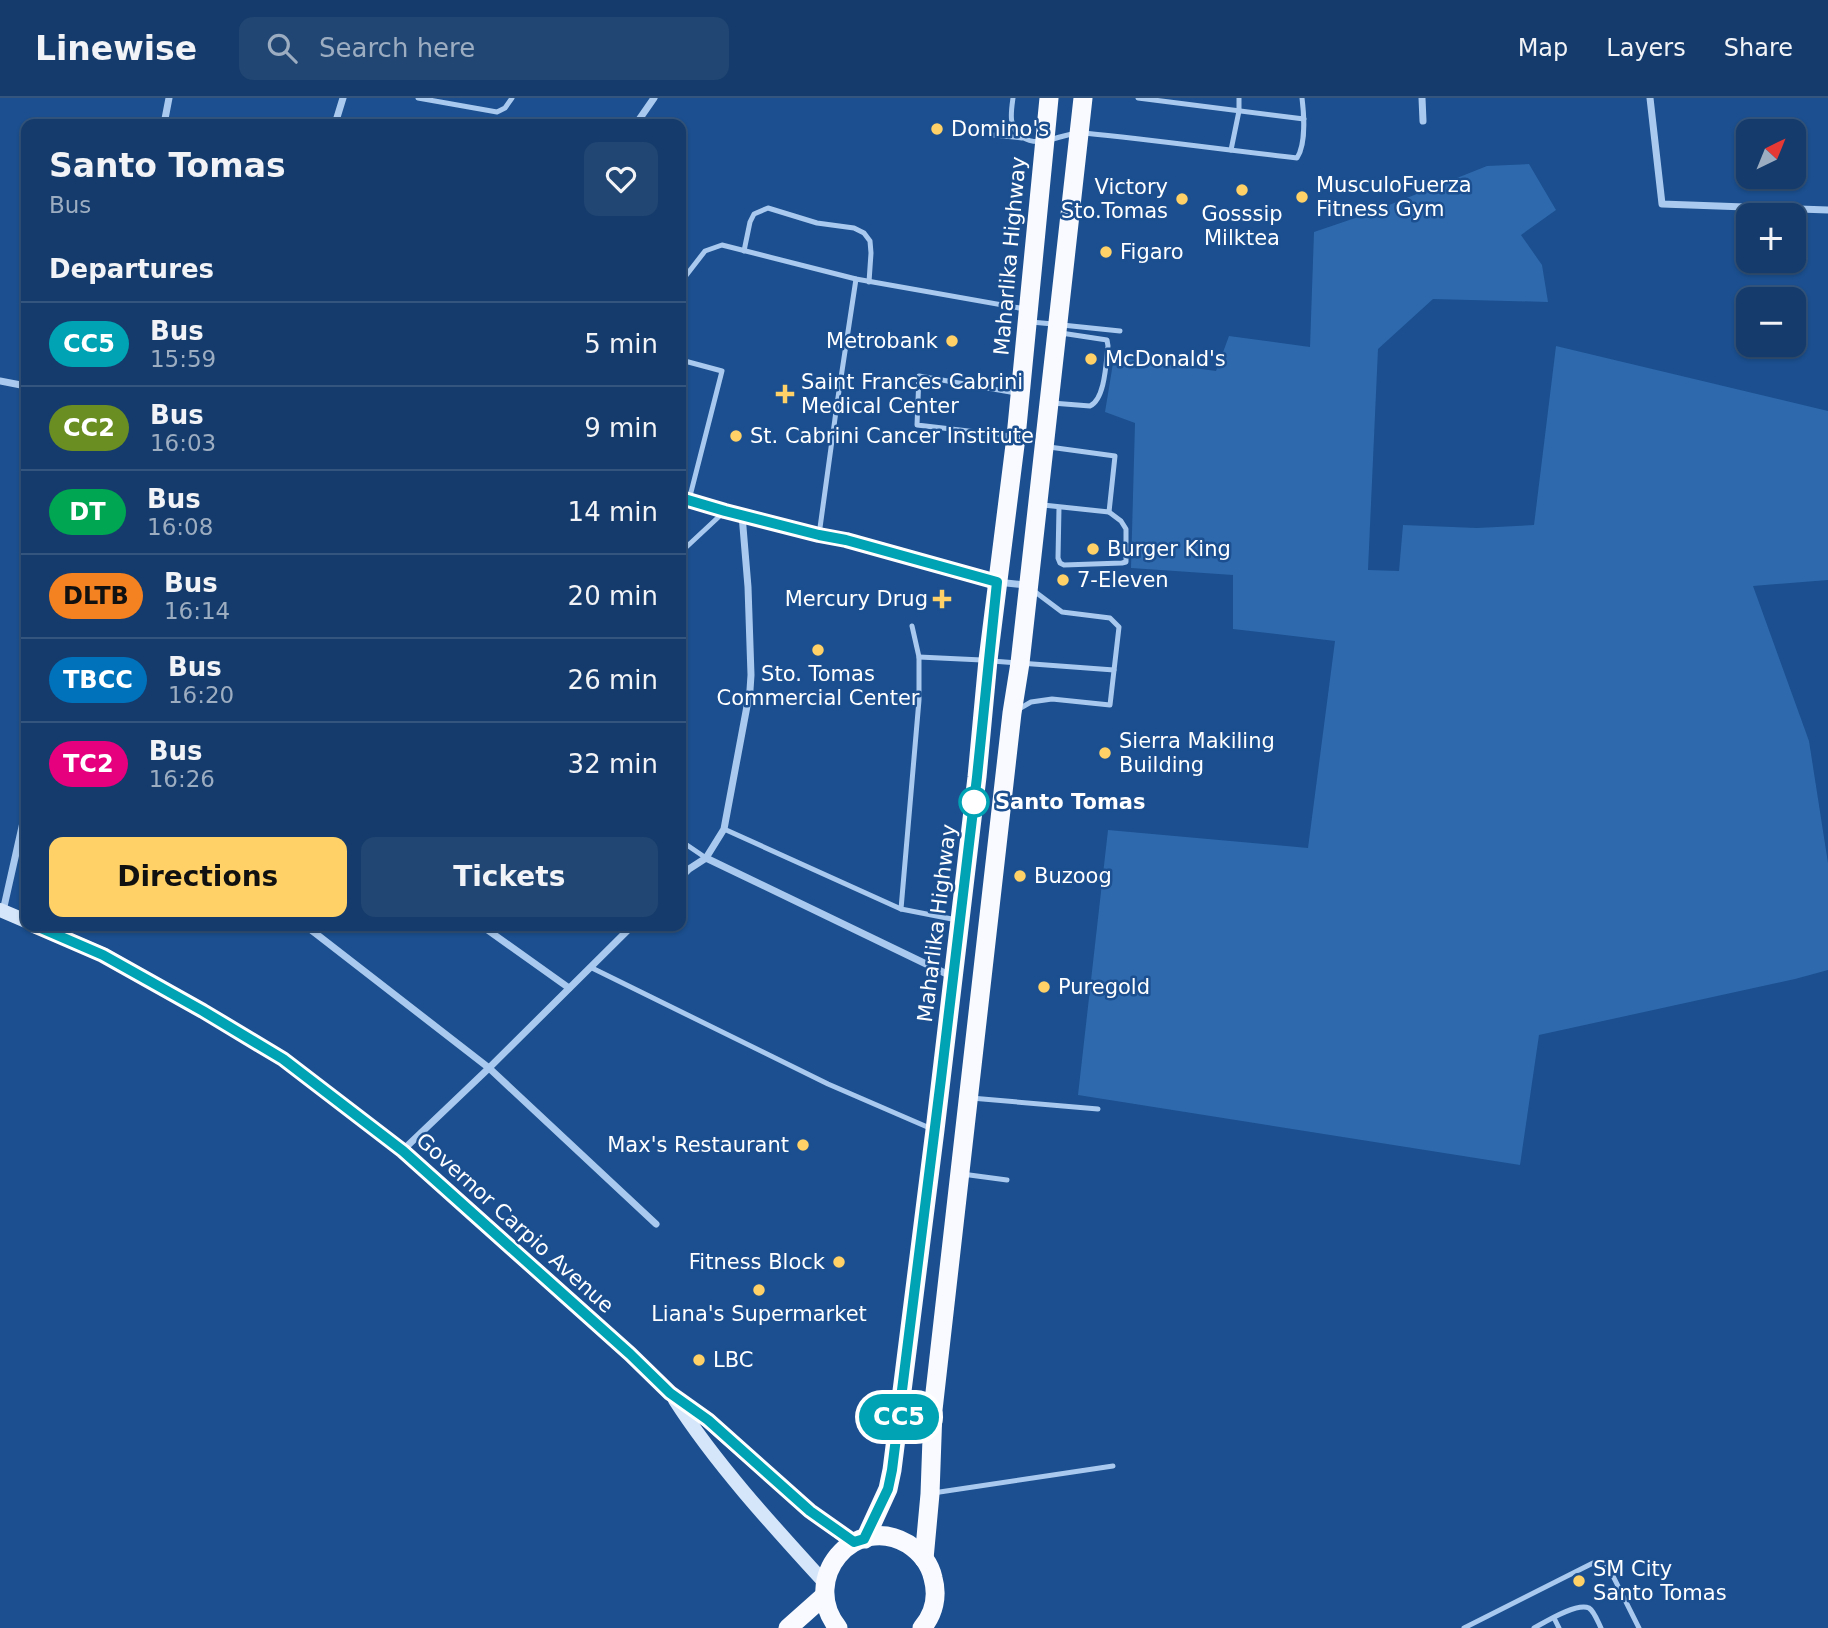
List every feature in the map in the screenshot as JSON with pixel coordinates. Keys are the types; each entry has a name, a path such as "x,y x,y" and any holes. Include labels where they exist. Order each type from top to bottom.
{"highway":[{"name":"Maharlika Highway","path":"825,1590 835,1558 859,1541 888,1489 892,1470 935,1130 1016,437 1049,98"},
{"path":"924,1559 933,1410 1083,98"},
{"path":"859,1541 879,1536 897,1539 912,1547 924,1559 934,1581 937,1628"},
{"path":"788,1628 825,1590"},
{"path":"825,1590 827,1610 838,1628"},
{"path":"922,1628 930,1617 934,1601"}],"main road":[{"path":"2,911 21,920"},
{"name":"Governor Carpio Avenue","path":"48,931 103,955 271,1052 403,1151 670,1393 708,1420 810,1511 859,1541"},
{"name":"Governor Carpio Avenue","path":"670,1393 697,1435 825,1590"}],"street":[{"path":"165,119 169,98"},
{"path":"337,119 343,98"},
{"path":"639,119 654,98"},
{"path":"1422,98 1423,121"},
{"path":"1650,98 1662,204 1828,210"},
{"path":"0,381 21,385"},
{"path":"686,499 997,582 1027,586"},
{"path":"686,872 706,858 724,829 748,703 751,675 742,515"},
{"path":"2,911 21,830"},
{"path":"706,858 953,977"},
{"path":"312,931 489,1068 656,1224"},
{"path":"489,931 569,988"},
{"path":"403,1151 627,931"}],"lane":[{"path":"418,98 497,112 505,108 512,98"},
{"path":"1013,98 1012,124 1024,139"},
{"path":"1138,98 1187,101 1304,119"},
{"path":"1231,150 1239,98"},
{"path":"994,135 1044,142 1079,132 1297,158 1301,153 1304,119 1302,98"},
{"path":"744,251 754,214 768,208 817,223 854,228 864,233 870,241 869,282"},
{"path":"686,276 705,251 722,245 869,282 1028,315 1057,328 1107,340 1100,397 1095,404 1090,406 1048,402"},
{"path":"819,535 856,279"},
{"path":"1057,328 1120,331"},
{"path":"686,361 722,371 686,496"},
{"path":"1016,437 917,425 919,376 1019,394"},
{"path":"1044,447 1115,456 1109,512"},
{"path":"1036,504 1109,512 1121,521 1126,529 1126,562 1064,565 1060,562 1059,508"},
{"path":"686,547 725,511"},
{"path":"1012,713 1031,702 1052,699 1110,705 1119,627 1110,618 1062,612 1027,586"},
{"path":"901,909 919,700 919,657 912,626"},
{"path":"919,657 1114,670"},
{"path":"724,829 901,909 960,920"},
{"path":"686,844 706,858"},
{"path":"590,967 828,1084 935,1130"},
{"path":"968,1097 1098,1109"},
{"path":"959,1174 1007,1180"},
{"path":"930,1494 1113,1466"},
{"path":"1464,1628 1593,1563 1610,1570 1639,1628"},
{"path":"1534,1628 1574,1608 1586,1607 1601,1628"},
{"path":"1554,1618 1559,1628"}],"shaded area":[{"path":"1529,164 1556,210 1521,235 1542,265 1548,302 1433,299 1378,349 1368,570 1399,571 1403,525 1477,528 1534,525 1556,346 1828,411 1828,580 1753,586 1809,741 1828,863 1828,970 1539,1035 1520,1165 1078,1095 1108,830 1308,848 1335,641 1233,629 1233,575 1131,568 1135,423 1105,412 1114,357 1216,371 1229,336 1310,347 1314,232 1487,166"}],"bus line":[{"name":"CC5","path":"48,931 103,955 283,1059 403,1151 670,1393 708,1420 810,1511 854,1542 864,1539 888,1489 892,1470 977,777 997,582 686,499"}],"place":[{"name":"Domino's","path":"937,129"},
{"name":"Gosssip Milktea","path":"1242,190"},
{"name":"MusculoFuerza Fitness Gym","path":"1302,197"},
{"name":"Victory Sto.Tomas","path":"1182,199"},
{"name":"Figaro","path":"1106,252"},
{"name":"Metrobank","path":"952,341"},
{"name":"McDonald's","path":"1091,359"},
{"name":"Saint Frances Cabrini Medical Center","path":"785,394"},
{"name":"St. Cabrini Cancer Institute","path":"736,436"},
{"name":"Burger King","path":"1093,549"},
{"name":"7-Eleven","path":"1063,580"},
{"name":"Mercury Drug","path":"942,599"},
{"name":"Sto. Tomas Commercial Center","path":"818,650"},
{"name":"Sierra Makiling Building","path":"1105,753"},
{"name":"Santo Tomas","path":"974,802"},
{"name":"Buzoog","path":"1020,876"},
{"name":"Puregold","path":"1044,987"},
{"name":"Max's Restaurant","path":"803,1145"},
{"name":"Fitness Block","path":"839,1262"},
{"name":"Liana's Supermarket","path":"759,1290"},
{"name":"LBC","path":"699,1360"},
{"name":"SM City Santo Tomas","path":"1579,1581"}]}
